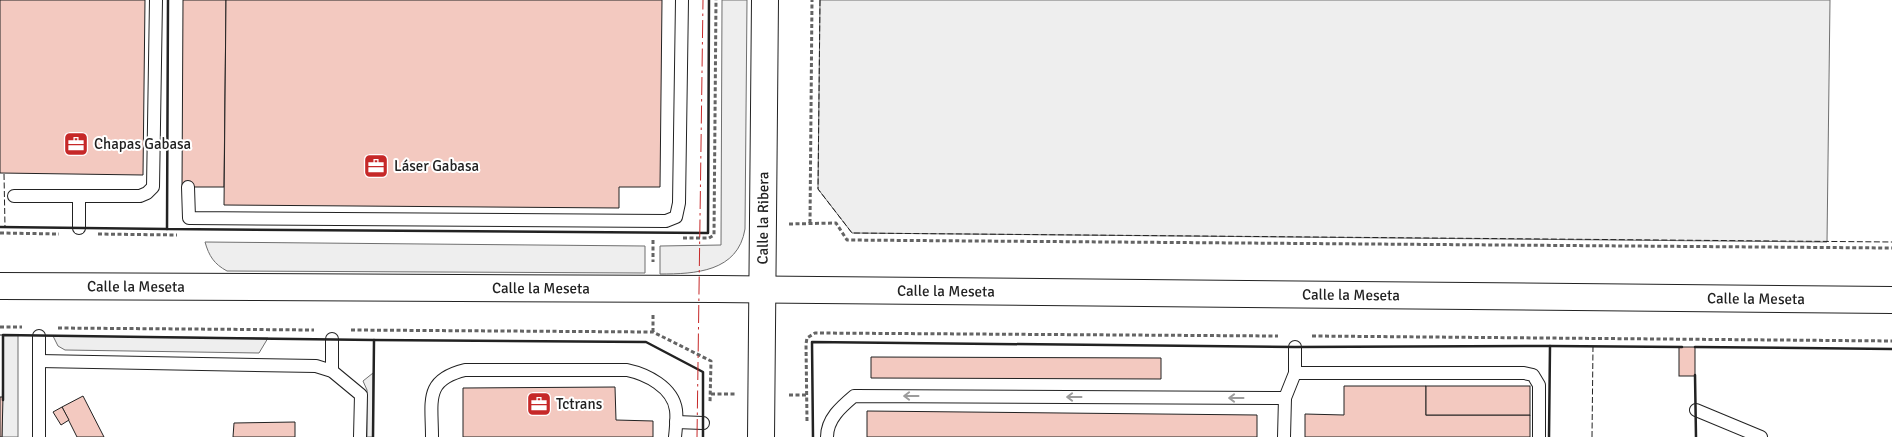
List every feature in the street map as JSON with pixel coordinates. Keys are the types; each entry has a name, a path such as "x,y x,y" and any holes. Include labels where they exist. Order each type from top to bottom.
{"street":[{"name":"Calle la Ribera","path":"761,437 764,0"},
{"name":"Calle la Meseta","path":"0,286 762,290 1892,300"}],"lane":[{"path":"14,196 140,196 148,193 153,187 156,0"},
{"path":"188,187 189,224 666,221 676,216 680,204 682,0"},
{"path":"79,197 79,228"},
{"path":"39,437 40,330"},
{"path":"332,339 332,372"},
{"path":"1284,437 1285,398 1295,374 1295,347"},
{"path":"39,361 316,366 332,372 360,395 360,437"},
{"path":"432,437 432,400 437,382 449,374 465,370 627,370 641,373 658,383 673,400 676,408 676,437"},
{"path":"1295,374 1524,373 1533,375 1539,385 1539,437"},
{"path":"827,437 827,432 836,412 854,396 1285,398"},
{"path":"1696,410 1760,437"},
{"path":"676,422 707,418"}],"path":[{"path":"681,238 709,238 714,235 716,0"},
{"path":"810,224 812,0"},
{"path":"786,224 836,224 846,240 1892,248"},
{"path":"653,238 662,238"},
{"path":"0,327 40,330 322,330"},
{"path":"342,330 652,332 711,361 707,418"},
{"path":"807,429 806,344 807,338 815,333 1286,336"},
{"path":"1305,336 1892,340"}],"shaded area":[{"path":"722,0 747,0 745,229 741,243 734,254 713,268 687,273 660,274 660,246 721,245"},
{"path":"820,0 1830,0 1827,242 852,233 818,189"},
{"path":"205,242 645,246 645,273 227,271 213,259"},
{"path":"3,335 18,335 18,437 2,437"},
{"path":"53,336 268,338 259,353 65,350 58,346"},
{"path":"373,373 373,437 367,437 367,390 363,381"}],"building":[{"path":"0,0 145,0 143,175 0,173"},
{"path":"183,0 226,0 224,187 182,187"},
{"path":"226,0 662,0 660,187 619,187 619,208 224,205"},
{"path":"1679,347 1695,347 1695,376 1679,376"},
{"path":"871,357 1161,358 1161,379 871,378"},
{"path":"1344,386 1426,386 1426,415 1530,415 1530,437 1305,437 1305,414 1344,415"},
{"path":"1426,386 1530,386 1530,415 1426,415"},
{"name":"Tctrans","path":"615,387 616,420 653,421 653,437 463,437 463,388"},
{"path":"83,396 104,437 77,437 62,407"},
{"path":"0,397 3,397 2,437 0,437"},
{"path":"62,407 69,420 61,425 53,412"},
{"path":"867,411 1257,415 1257,437 867,437"},
{"path":"295,422 295,437 233,437 234,423"}],"fence":[{"path":"820,0 818,189 852,233 1892,242"},
{"path":"4,174 5,227"},
{"path":"1592,437 1593,346"}],"wall":[{"path":"168,0 167,229 708,233 709,0"},
{"path":"0,227 167,229"},
{"path":"3,400 3,335 374,340 373,437"},
{"path":"374,340 646,342 703,372 703,437"},
{"path":"813,437 812,342 1295,347 1550,346 1549,437"},
{"path":"1550,346 1682,347"},
{"path":"1695,347 1892,349"},
{"path":"1695,375 1696,437"}],"power":[{"path":"697,437 703,0"}],"place":[{"name":"Chapas Gabasa","path":"76,144"},
{"name":"Láser Gabasa","path":"376,166"},
{"name":"Tctrans","path":"539,404"}]}
